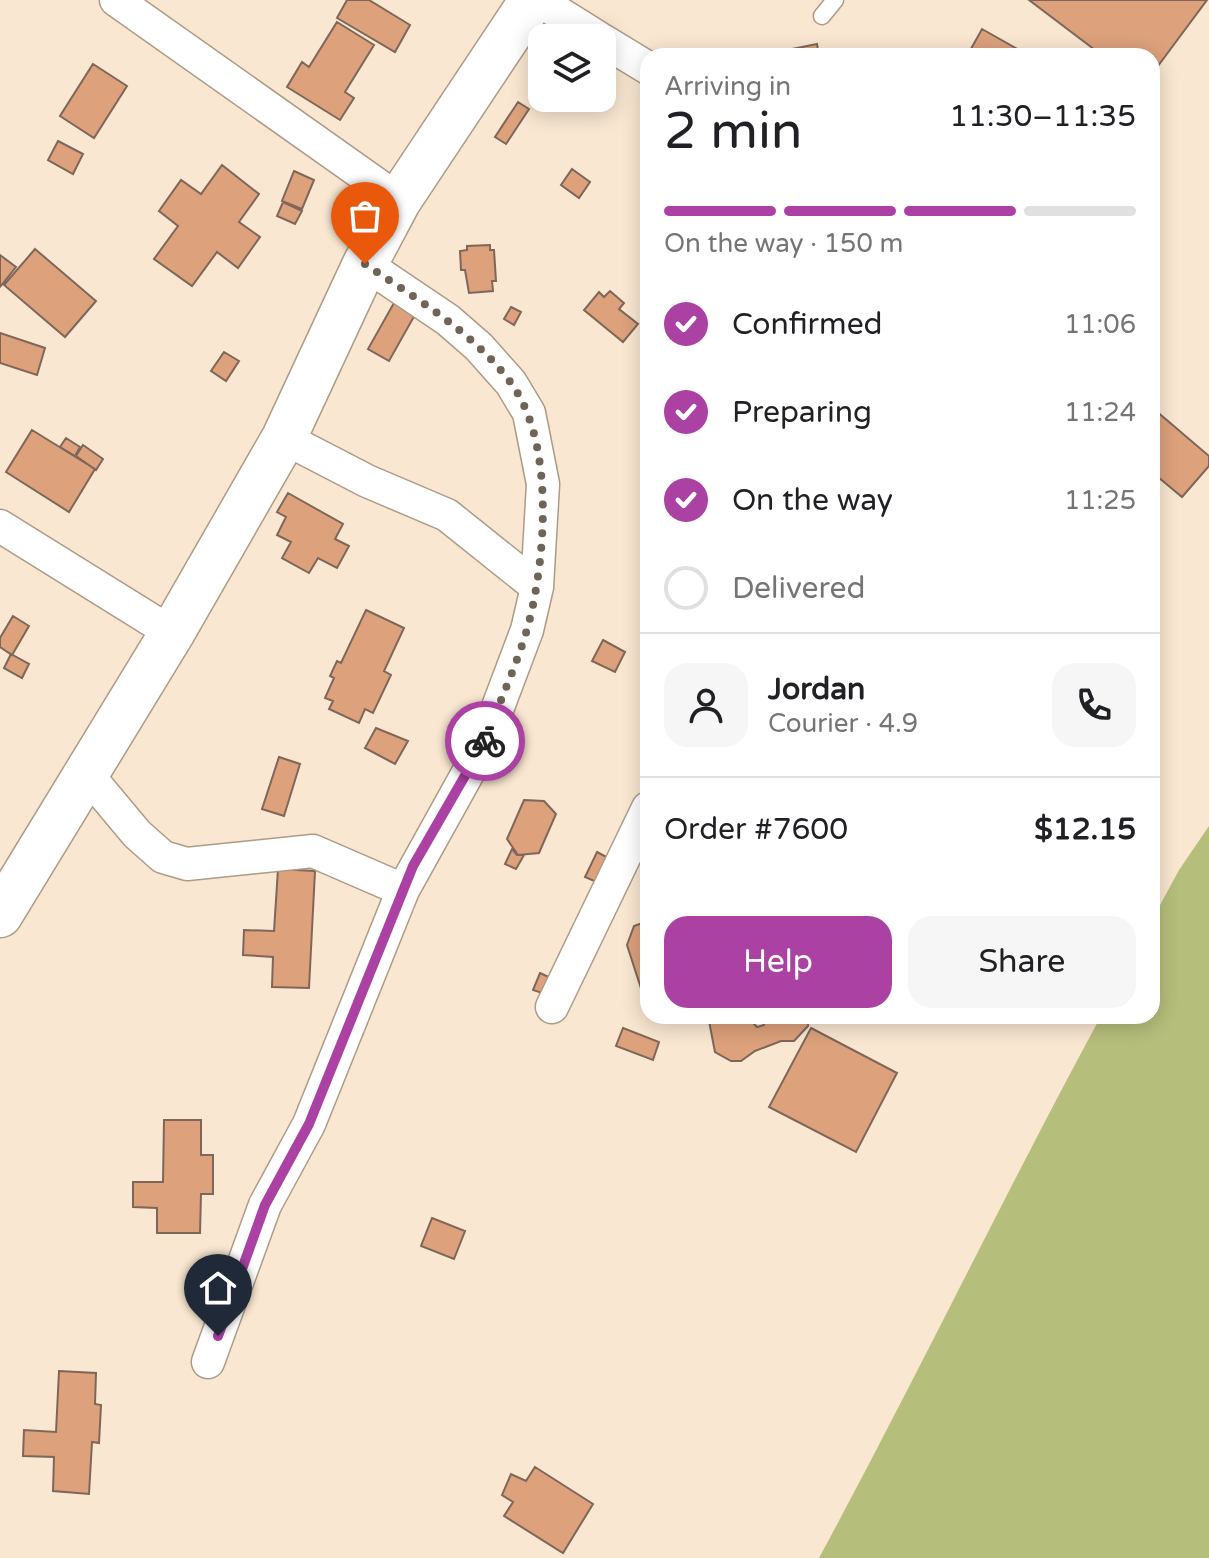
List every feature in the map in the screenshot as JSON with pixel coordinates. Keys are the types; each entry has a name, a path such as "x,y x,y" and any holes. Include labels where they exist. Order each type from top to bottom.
{"main road":[{"path":"0,915 172,633 284,438 365,264 399,200 535,0"}],"street":[{"path":"116,0 399,200"},
{"path":"535,0 576,24"},
{"path":"616,48 640,63"},
{"path":"208,1362 265,1205 309,1124 403,890 484,744 527,630 537,587 543,484 529,413 511,383 479,347 448,320 365,264"},
{"path":"284,438 367,481 447,515 537,587"},
{"path":"0,526 172,633"},
{"path":"86,773 137,834 163,857 187,864 313,851 403,890"},
{"path":"552,1007 640,825"}],"lane":[{"path":"822,16 835,0"}],"shaded area":[{"path":"1209,826 1209,1558 819,1558 1097,1024 1160,1024 1160,905"}],"building":[{"path":"347,0 369,0 410,25 395,52 337,18"},
{"path":"1029,0 1207,0 1160,63 1160,48 1092,48"},
{"path":"337,22 374,45 345,92 354,98 340,120 287,87 302,62 309,67"},
{"path":"982,29 1016,48 971,48"},
{"path":"817,44 818,48 797,48"},
{"path":"93,64 127,86 94,138 60,116"},
{"path":"518,102 528,108 506,144 495,137"},
{"path":"58,141 83,154 73,174 48,160"},
{"path":"222,165 259,194 239,222 260,237 238,268 217,252 192,286 154,259 178,226 159,211 181,180 201,194"},
{"path":"572,169 590,182 579,198 561,185"},
{"path":"294,171 314,180 302,209 282,201"},
{"path":"283,202 302,211 295,224 277,216"},
{"path":"490,245 490,250 494,250 496,281 492,281 493,291 469,293 465,270 461,270 460,251 467,250 467,246"},
{"path":"35,249 96,301 65,337 4,285"},
{"path":"0,255 16,267 0,287"},
{"path":"610,291 624,303 619,309 638,324 623,342 584,310 599,292 604,297"},
{"path":"395,301 416,313 389,361 368,349"},
{"path":"511,307 521,312 514,325 504,319"},
{"path":"0,333 45,348 37,375 0,363"},
{"path":"224,352 239,361 226,381 211,371"},
{"path":"1160,414 1209,456 1209,466 1182,497 1160,479"},
{"path":"32,430 95,469 69,512 6,472"},
{"path":"66,438 80,447 75,456 60,447"},
{"path":"83,445 103,459 96,470 76,456"},
{"path":"288,493 343,524 335,539 349,546 337,568 318,558 309,573 282,558 291,542 277,535 286,517 277,512"},
{"path":"366,610 404,628 384,671 391,675 373,713 365,709 359,723 329,709 333,701 325,698 334,678 330,676 337,661 341,663"},
{"path":"13,616 29,626 12,655 0,647 0,638"},
{"path":"603,640 625,652 615,672 592,661"},
{"path":"11,654 29,664 22,678 4,668"},
{"path":"376,728 408,741 395,764 365,748"},
{"path":"279,757 300,764 284,816 262,809"},
{"path":"524,800 544,801 556,814 539,853 518,855 507,839"},
{"path":"512,849 517,855 524,855 516,869 505,864"},
{"path":"597,852 612,860 601,884 585,877"},
{"path":"278,869 315,871 309,988 272,987 273,957 243,955 244,930 274,931"},
{"path":"640,924 640,985 627,945 634,926"},
{"path":"540,973 551,978 545,994 533,990"},
{"path":"710,1024 754,1024 757,1027 764,1024 808,1024 794,1041 781,1041 755,1051 741,1061 731,1061 715,1052"},
{"path":"623,1028 659,1042 653,1060 616,1046"},
{"path":"811,1028 897,1073 856,1152 769,1107"},
{"path":"164,1120 201,1120 201,1155 213,1155 213,1194 201,1194 200,1233 157,1233 157,1208 133,1207 133,1182 163,1182"},
{"path":"432,1218 465,1231 454,1259 421,1246"},
{"path":"59,1371 96,1373 95,1404 101,1405 99,1443 92,1442 89,1494 53,1491 54,1457 23,1456 24,1430 56,1432"},
{"path":"535,1467 593,1504 563,1553 504,1516 513,1502 502,1495 511,1474 526,1481"}],"way so far":[{"path":"365,264 448,320 479,347 511,383 529,413 543,484 537,587 527,630 485,741"}],"route":[{"path":"218,1336 265,1205 309,1124 413,866 485,741"}]}
